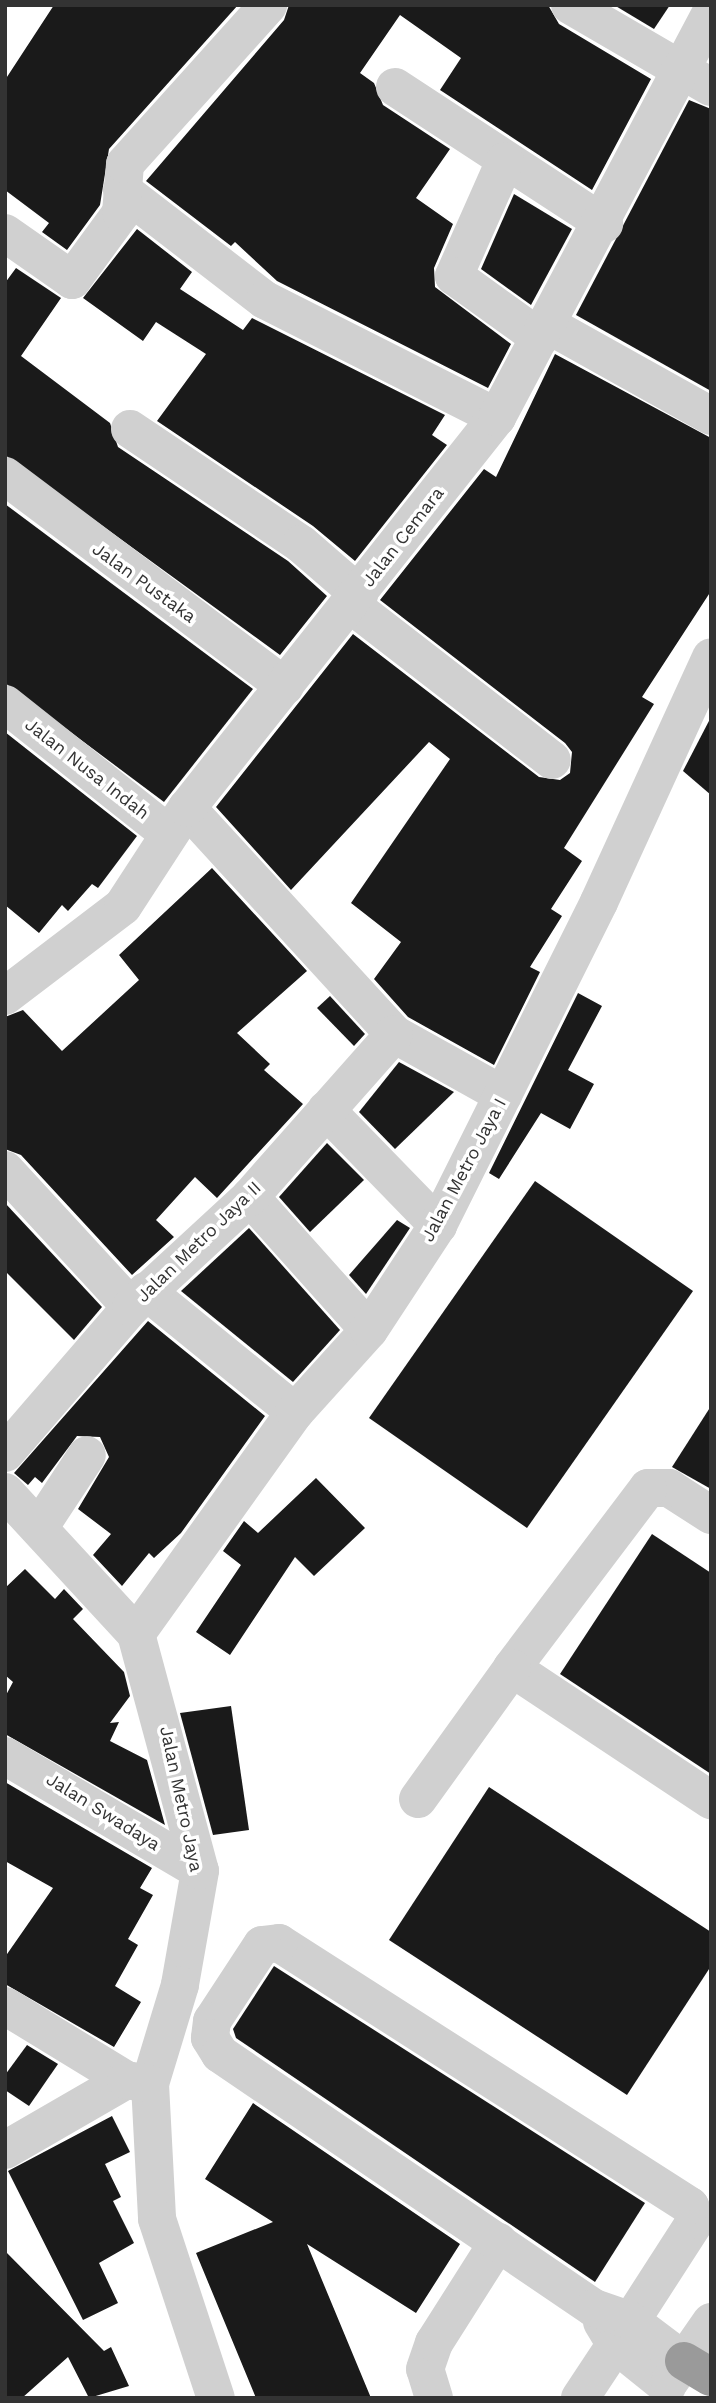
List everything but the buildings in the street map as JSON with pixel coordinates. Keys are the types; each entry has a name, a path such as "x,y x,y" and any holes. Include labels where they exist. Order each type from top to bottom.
{"street":[{"path":"5,233 72,280 121,213 125,164 268,5"},
{"path":"570,5 677,71 711,88"},
{"name":"Jalan Cemara","path":"5,996 123,906 178,821 497,417 604,225 677,71 711,12"},
{"path":"395,87 604,225"},
{"path":"505,162 454,276 545,332 711,416"},
{"path":"122,190 265,300 497,417"},
{"path":"130,429 300,544 355,599 552,760"},
{"name":"Jalan Pustaka","path":"5,476 285,686"},
{"name":"Jalan Metro Jaya I","path":"136,1634 295,1412 369,1330 438,1225 503,1096 711,657"},
{"name":"Jalan Nusa Indah","path":"5,704 178,821 394,1034 503,1096"},
{"name":"Jalan Metro Jaya II","path":"5,1453 139,1299 250,1197 394,1034"},
{"path":"326,1110 438,1225"},
{"path":"5,1170 139,1299 295,1412"},
{"path":"250,1197 369,1330"},
{"path":"39,1528 88,1455"},
{"path":"418,1799 512,1668 648,1489 669,1488 711,1515"},
{"name":"Jalan Metro Jaya","path":"5,1492 136,1634 200,1871 180,1985 138,2082 157,2219 216,2398"},
{"path":"512,1668 711,1800"},
{"name":"Jalan Swadaya","path":"5,1756 200,1871"},
{"path":"580,2398 623,2333 696,2220 690,2206 279,1943 262,1945 212,2021 210,2038 220,2054 594,2308 623,2333 685,2379 711,2322"},
{"path":"5,2006 138,2082"},
{"path":"5,2150 138,2082"},
{"path":"434,2398 425,2369 434,2343 498,2242"}]}
